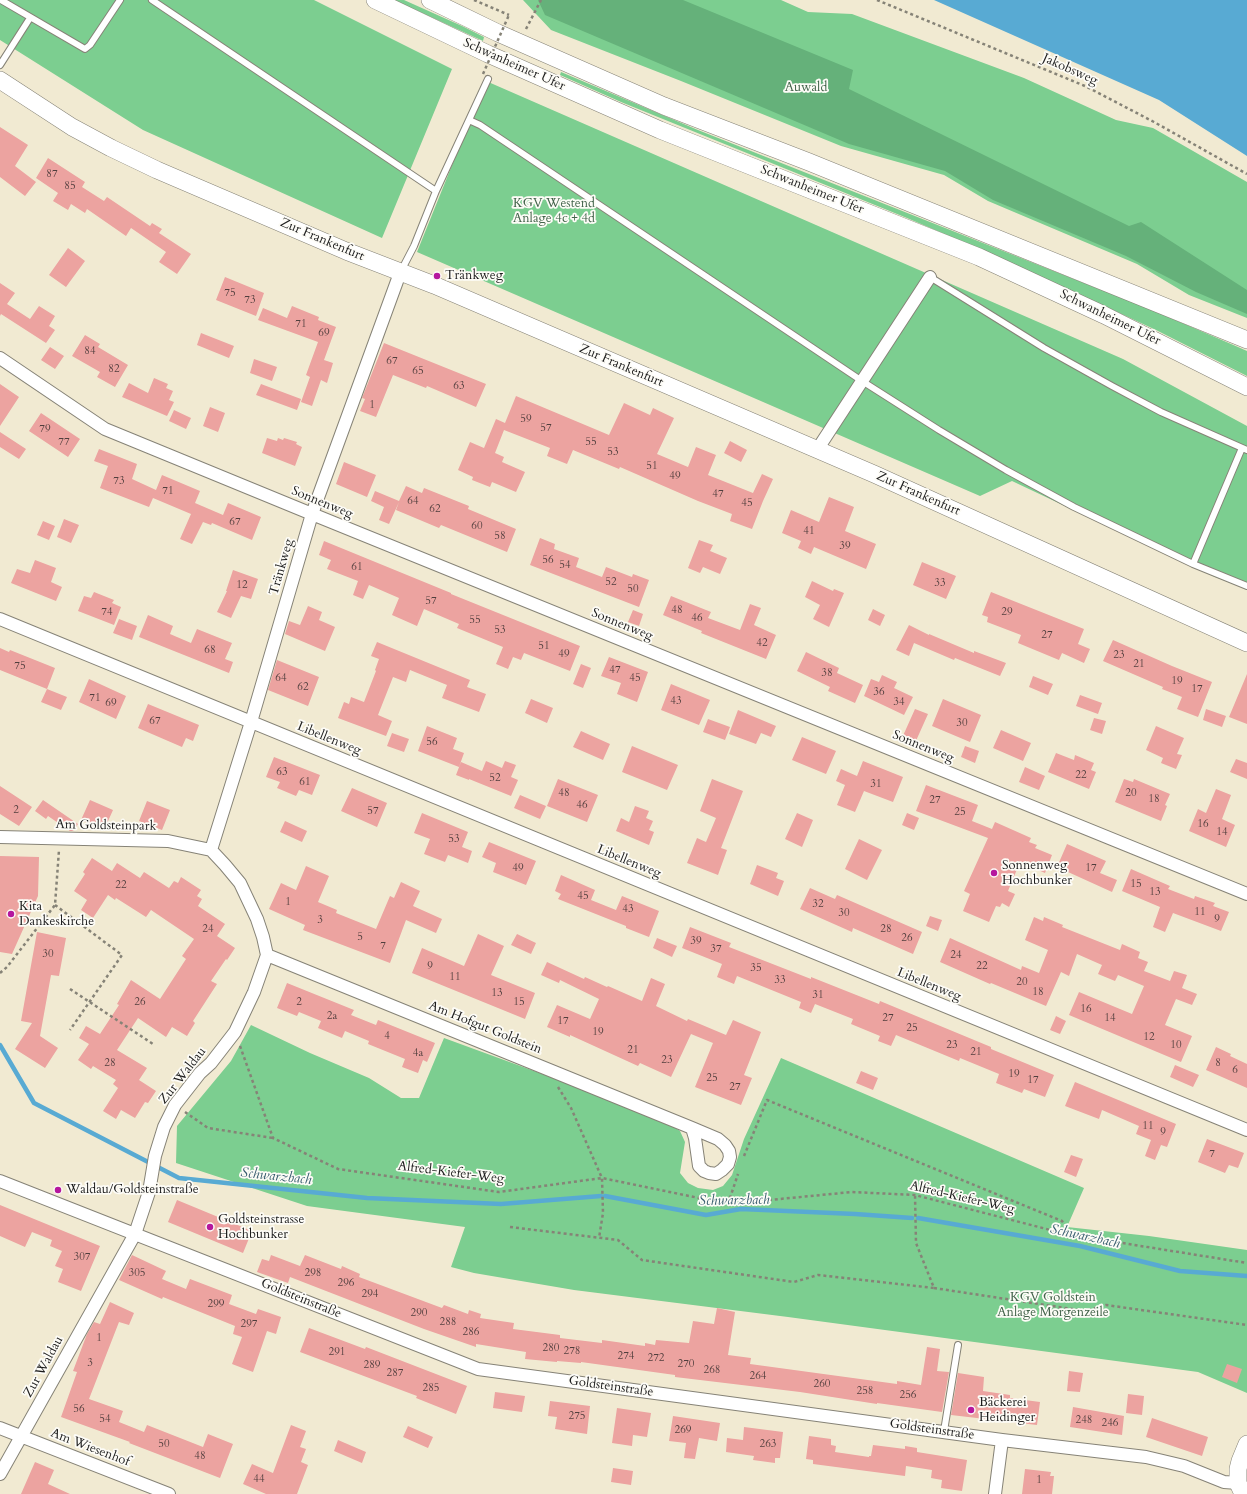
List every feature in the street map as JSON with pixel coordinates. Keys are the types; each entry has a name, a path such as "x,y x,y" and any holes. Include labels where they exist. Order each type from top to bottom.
{"main road":[{"name":"Schwanheimer Ufer","path":"375,0 488,54 660,130 979,257 1104,315 1247,387"},
{"name":"Schwanheimer Ufer","path":"430,0 498,33 664,106 809,162 1247,340"},
{"name":"Zur Frankenfurt","path":"0,80 72,126 111,148 157,170 346,251 442,288 874,474 1247,643"},
{"path":"1240,1489 1240,1461 1247,1444"}],"street":[{"name":"Tränkweg","path":"211,850 251,722 312,514 400,273"},
{"path":"817,450 930,277"},
{"name":"Sonnenweg","path":"0,358 105,429 1247,894"},
{"name":"Libellenweg","path":"0,619 1247,1130"},
{"name":"Am Goldsteinpark","path":"0,837 59,840 168,840 211,850"},
{"path":"211,850 240,883 256,918 263,937 267,955"},
{"name":"Zur Waldau","path":"0,1474 135,1234 145,1203 155,1156 164,1127 175,1105 235,1032 254,992 267,955"},
{"name":"Am Hofgut Goldstein","path":"267,955 692,1128"},
{"name":"Goldsteinstraße","path":"0,1181 478,1369 1002,1440 1146,1457 1184,1466 1240,1489"},
{"name":"Am Wiesenhof","path":"0,1428 169,1494"},
{"path":"995,1494 1002,1440"}],"lane":[{"path":"1,0 85,49 90,45 120,0"},
{"path":"152,0 436,191"},
{"path":"0,65 30,18"},
{"path":"400,273 414,246 436,191 469,120 485,77"},
{"path":"469,120 480,125 862,382 952,438 1074,507 1193,564 1247,586"},
{"path":"930,277 1044,348 1112,386 1161,412 1244,449 1193,564"},
{"path":"944,1431 958,1345"}],"path":[{"path":"474,0 509,15 485,77"},
{"path":"519,27 526,30 541,0"},
{"name":"Jakobsweg","path":"877,0 1085,86 1154,122 1247,174"},
{"path":"506,21 512,24"},
{"path":"0,973 7,967 55,905 59,840"},
{"path":"55,905 122,955 70,1030"},
{"path":"70,989 153,1044"},
{"path":"235,1032 273,1138"},
{"path":"546,1068 571,1108 602,1178 603,1213 599,1238"},
{"path":"749,1141 767,1100 1062,1221 1066,1227 1066,1234"},
{"name":"Alfred-Kiefer-Weg","path":"175,1105 208,1128 273,1138 338,1169 499,1192 602,1178 728,1204 852,1192 915,1194 1066,1234 1247,1263"},
{"path":"915,1194 916,1243 934,1288"},
{"path":"510,1227 618,1240 642,1260 794,1282 818,1275 934,1288 1085,1311 1106,1305 1247,1325"}],"green space":[{"path":"0,0 314,0 452,69 382,238 143,130 0,40"},
{"path":"394,0 404,0 462,26 484,37 483,41"},
{"path":"523,0 781,0 808,12 852,14 1024,78 1116,120 1153,128 1247,182 1247,318 1189,295 1137,264 988,201 944,175 841,146 551,30"},
{"name":"Auwald","path":"538,0 683,0 853,70 849,89 1129,226 1141,222 1247,290 1247,314 1196,292 1126,256 993,200 945,171 849,144 545,15"},
{"path":"561,72 698,130 1152,310 1238,347 1247,351 1247,376 1156,330 1005,260 907,218 621,102 560,75"},
{"name":"KGV Westend Anlage 4c + 4d","path":"486,81 1123,359 1247,426 1247,589 1215,577 1012,481 980,496 417,252"},
{"name":"KGV Goldstein Anlage Morgenzeile","path":"251,1025 310,1053 369,1078 401,1098 419,1098 444,1038 545,1075 674,1127 680,1131 685,1142 680,1173 688,1183 698,1188 713,1190 723,1186 732,1175 744,1139 781,1058 1084,1188 1067,1227 1149,1236 1247,1250 1247,1393 1198,1372 574,1290 474,1273 451,1267 465,1227 307,1206 176,1163 177,1126 231,1061"}],"water":[{"path":"934,0 1247,0 1247,156 1159,100"}],"building":[{"path":"0,127 28,145 15,166 36,182 25,196 0,177"},
{"path":"48,158 85,182 82,187 104,201 107,197 150,226 152,223 162,229 159,233 191,254 177,274 159,262 166,252 131,228 126,236 87,209 85,213 71,204 68,210 53,201 58,193 36,178"},
{"path":"68,248 85,261 66,287 49,275"},
{"path":"225,277 264,293 256,316 216,300"},
{"path":"0,283 15,293 7,304 30,319 39,306 55,316 49,326 55,330 46,343 1,314 0,316"},
{"path":"292,306 319,317 318,320 336,327 324,360 333,363 327,383 321,380 312,406 301,402 310,377 306,375 318,342 258,320 263,308 287,318"},
{"path":"201,333 234,346 229,358 197,345"},
{"path":"85,335 100,344 98,347 128,365 115,387 97,377 100,372 72,356"},
{"path":"384,343 486,384 476,407 427,386 426,388 393,375 376,417 360,411 365,399 362,398"},
{"path":"50,347 64,356 55,369 41,360"},
{"path":"254,359 277,367 272,381 250,373"},
{"path":"154,378 168,384 166,388 173,391 169,400 174,402 167,416 122,397 129,383 148,393"},
{"path":"0,384 19,397 0,426"},
{"path":"261,384 301,399 297,410 256,395"},
{"path":"516,396 609,435 624,403 650,415 653,408 674,418 657,454 688,467 696,447 716,455 708,475 753,493 762,474 773,479 752,529 730,521 732,514 620,467 619,469 573,450 567,464 547,456 550,448 504,430 495,453 504,457 502,462 525,472 516,492 492,482 490,487 472,480 473,477 458,470 470,442 484,448 496,419 505,423"},
{"path":"210,407 225,413 218,432 203,426"},
{"path":"174,410 191,418 186,429 169,421"},
{"path":"41,413 80,439 68,457 29,431"},
{"path":"0,432 26,449 19,459 0,447"},
{"path":"267,438 277,441 278,438 283,440 284,438 297,442 296,444 302,447 295,466 262,453"},
{"path":"730,441 747,450 741,462 724,453"},
{"path":"99,449 137,464 132,479 156,490 162,475 200,491 195,503 223,515 228,503 261,517 252,540 212,523 211,525 203,522 192,544 180,539 191,514 153,498 149,507 100,488 108,466 94,461"},
{"path":"344,462 376,475 367,497 336,484"},
{"path":"406,486 422,493 424,488 469,506 468,509 516,529 507,552 441,525 439,528 396,510 399,502 389,524 379,520 384,507 371,501 375,491 399,501"},
{"path":"829,497 854,507 845,531 876,544 866,569 814,547 811,554 798,548 801,541 782,533 791,510 819,522"},
{"path":"64,519 79,525 71,543 57,537"},
{"path":"43,521 55,526 49,540 37,535"},
{"path":"540,538 555,544 554,549 579,558 576,567 602,577 606,567 632,577 633,574 649,580 639,607 530,565"},
{"path":"699,540 713,545 710,551 727,558 720,574 703,567 700,573 688,568"},
{"path":"324,541 580,646 570,671 524,653 521,660 513,657 508,669 496,664 503,647 457,628 459,624 424,609 417,626 392,615 399,598 369,585 363,599 353,595 358,581 327,569 331,560 319,555"},
{"path":"35,560 56,568 51,582 62,587 56,601 11,583 17,569 30,573"},
{"path":"922,562 956,576 946,599 913,585"},
{"path":"233,570 258,579 251,599 241,596 231,618 217,612 227,591"},
{"path":"812,581 833,591 834,589 844,593 829,627 813,619 820,605 805,597"},
{"path":"94,592 114,600 112,603 121,607 114,625 78,611 84,596 91,598"},
{"path":"991,592 1084,629 1078,644 1090,649 1084,663 1062,653 1059,660 1018,643 1021,635 987,622 988,617 982,615"},
{"path":"671,596 711,612 708,618 740,630 750,604 761,608 754,625 776,635 766,659 701,633 702,631 663,615"},
{"path":"308,606 322,612 319,620 335,627 325,651 285,634 289,621 300,625"},
{"path":"873,609 885,615 880,626 868,620"},
{"path":"633,610 643,614 639,626 628,622"},
{"path":"148,615 173,626 170,634 191,643 197,629 232,643 225,659 233,662 229,673 139,637"},
{"path":"119,619 137,626 132,640 113,633"},
{"path":"909,625 929,635 974,653 974,651 1006,663 1000,676 955,658 954,660 914,643 909,656 896,650"},
{"path":"1113,640 1212,682 1198,717 1177,709 1182,697 1162,689 1163,687 1103,661"},
{"path":"377,642 470,680 467,687 486,694 479,712 442,698 447,685 410,670 406,682 393,677 378,715 392,721 386,736 338,718 344,702 349,704 351,697 364,702 379,659 371,656"},
{"path":"0,648 9,652 10,650 55,668 47,689 0,670"},
{"path":"806,652 839,668 837,673 863,685 855,703 828,691 830,687 797,671"},
{"path":"609,657 648,672 637,702 617,694 621,683 601,676"},
{"path":"277,660 319,677 308,706 268,690"},
{"path":"581,664 591,668 583,688 573,684"},
{"path":"1247,674 1247,724 1229,717"},
{"path":"882,675 897,682 894,688 913,697 904,715 864,696 871,679 879,682"},
{"path":"1033,676 1053,684 1048,695 1029,687"},
{"path":"89,679 126,696 116,719 79,702"},
{"path":"671,684 710,700 699,725 661,710"},
{"path":"47,689 67,697 61,710 41,702"},
{"path":"1080,695 1102,703 1098,714 1076,706"},
{"path":"531,699 553,708 547,723 525,713"},
{"path":"943,699 981,715 970,742 932,726"},
{"path":"148,704 199,725 193,741 186,738 182,747 138,728"},
{"path":"915,709 928,714 915,743 902,738"},
{"path":"1206,709 1226,716 1222,727 1203,720"},
{"path":"738,710 776,726 771,737 761,733 756,744 729,734"},
{"path":"1094,718 1106,721 1102,734 1090,730"},
{"path":"708,719 730,727 725,740 703,732"},
{"path":"427,726 457,738 453,749 464,753 459,767 418,751"},
{"path":"1156,726 1184,738 1177,754 1182,755 1176,769 1161,763 1163,758 1146,750"},
{"path":"1001,730 1031,743 1023,761 993,748"},
{"path":"581,731 610,744 603,760 573,747"},
{"path":"392,733 409,739 404,752 387,746"},
{"path":"802,737 836,751 826,774 792,760"},
{"path":"632,746 678,765 667,790 622,772"},
{"path":"965,746 979,751 975,763 961,757"},
{"path":"1056,753 1074,760 1075,755 1094,763 1091,770 1096,772 1089,789 1048,772"},
{"path":"274,757 320,775 312,795 299,790 296,796 277,788 280,782 266,777"},
{"path":"1236,759 1247,763 1247,779 1230,772"},
{"path":"486,761 502,768 505,761 516,765 511,777 518,780 511,796 456,775 461,762 482,771"},
{"path":"863,761 903,777 893,802 864,791 855,812 837,805 845,785 836,781 841,769 857,776"},
{"path":"1025,767 1045,776 1039,790 1019,782"},
{"path":"558,779 598,795 587,822 547,806"},
{"path":"712,779 743,791 721,848 727,850 718,875 687,863 697,838 706,842 716,818 700,811"},
{"path":"1124,779 1133,782 1134,779 1170,794 1165,805 1167,806 1161,821 1115,802"},
{"path":"926,785 978,805 972,821 992,829 995,822 1031,838 1029,842 1037,845 1035,848 1052,855 1045,873 1020,862 1008,891 1015,894 1009,907 1002,903 1000,907 996,906 989,922 963,911 970,894 964,891 988,838 916,811"},
{"path":"0,786 32,807 19,826 0,814"},
{"path":"352,788 387,803 377,827 341,811"},
{"path":"1216,789 1231,795 1222,819 1235,825 1226,847 1189,831 1198,809 1206,813"},
{"path":"520,795 546,806 540,819 514,808"},
{"path":"43,800 78,824 73,831 70,831 48,816 46,819 35,811"},
{"path":"90,800 113,810 104,830 81,820"},
{"path":"147,801 170,810 162,830 139,821"},
{"path":"635,806 649,811 646,818 653,821 649,830 654,832 649,845 616,831 621,818 629,822"},
{"path":"422,813 468,832 462,847 472,851 468,863 448,855 445,862 424,854 430,839 414,833"},
{"path":"797,813 813,820 802,847 785,839"},
{"path":"907,813 919,818 914,830 902,825"},
{"path":"285,821 307,831 302,842 280,832"},
{"path":"859,839 882,850 867,880 845,869"},
{"path":"489,842 536,861 526,885 493,872 496,863 482,857"},
{"path":"1067,844 1106,861 1100,873 1117,880 1112,892 1057,867"},
{"path":"0,856 39,857 38,896 12,954 0,952"},
{"path":"92,858 112,871 117,863 140,878 144,872 169,888 174,881 178,883 181,877 201,890 197,896 202,899 198,906 225,924 217,936 235,948 211,981 217,984 193,1021 195,1023 187,1036 172,1027 166,1037 138,1018 117,1050 147,1068 139,1080 156,1091 148,1103 145,1102 135,1118 121,1110 116,1119 103,1111 118,1088 113,1084 116,1080 93,1066 91,1069 78,1060 89,1044 79,1038 86,1026 100,1034 119,1005 117,1004 131,980 160,999 186,959 182,956 194,939 151,910 146,917 116,898 115,900 108,895 93,918 81,910 87,900 74,891 85,874 83,872"},
{"path":"757,865 778,873 776,878 784,881 778,896 750,884"},
{"path":"306,866 329,876 318,902 337,910 336,913 376,929 390,896 394,898 401,882 420,891 413,906 442,919 436,933 406,920 390,963 303,930 305,925 269,909 281,883 296,890"},
{"path":"1131,869 1170,886 1168,889 1194,899 1195,896 1215,903 1213,906 1229,912 1221,931 1173,913 1165,932 1153,927 1160,907 1122,891"},
{"path":"561,875 595,890 591,900 616,910 622,896 659,911 649,937 626,928 626,926 558,899 561,894 555,891"},
{"path":"810,888 835,899 837,895 922,932 913,954 853,928 852,932 800,909"},
{"path":"930,916 942,920 938,931 926,926"},
{"path":"1034,917 1043,921 1044,917 1063,925 1062,927 1120,950 1122,944 1140,952 1138,958 1148,962 1144,971 1170,981 1174,971 1187,975 1182,988 1197,994 1192,1005 1176,999 1165,1025 1192,1036 1181,1062 1069,1015 1079,992 1132,1014 1144,986 1118,975 1115,981 1098,974 1102,965 1077,954 1069,976 1061,972 1046,1006 940,962 950,938 1021,970 1022,966 1039,973 1048,950 1025,940"},
{"path":"690,927 731,943 729,947 879,1004 880,1001 1054,1075 1045,1097 1024,1089 1022,1093 996,1083 999,1074 960,1058 959,1061 896,1035 891,1046 878,1041 880,1036 851,1024 853,1019 815,1004 811,1013 799,1008 801,1002 737,976 734,984 717,977 722,964 682,948"},
{"path":"37,932 66,938 59,976 51,975 40,1036 58,1048 45,1068 15,1049 32,1023 21,1021"},
{"path":"478,934 504,946 491,975 535,993 525,1019 412,973 422,948 464,966"},
{"path":"517,934 536,943 531,954 511,945"},
{"path":"657,938 677,946 672,957 653,948"},
{"path":"547,962 584,979 585,977 642,1001 651,978 665,984 656,1006 687,1021 688,1019 726,1035 733,1020 761,1032 744,1075 752,1078 741,1105 695,1087 713,1043 691,1034 671,1077 640,1063 638,1066 570,1035 570,1037 547,1027 557,1005 590,1019 599,999 560,980 559,983 541,975"},
{"path":"287,983 354,1010 351,1015 376,1025 378,1020 435,1043 427,1062 423,1060 418,1073 402,1067 405,1059 368,1044 369,1041 345,1031 342,1038 318,1028 321,1021 299,1012 297,1016 277,1008"},
{"path":"1056,1016 1066,1021 1060,1034 1050,1030"},
{"path":"1216,1047 1247,1064 1247,1088 1206,1070"},
{"path":"1175,1065 1199,1075 1193,1087 1170,1077"},
{"path":"861,1071 878,1078 873,1090 856,1083"},
{"path":"1075,1082 1176,1124 1167,1147 1161,1145 1155,1160 1145,1156 1151,1140 1136,1134 1139,1126 1102,1110 1099,1119 1065,1106"},
{"path":"1207,1139 1244,1153 1238,1168 1229,1165 1225,1173 1198,1162"},
{"path":"1071,1155 1083,1159 1076,1177 1064,1172"},
{"name":"Goldsteinstrasse Hochbunker","path":"177,1200 252,1231 243,1253 168,1222"},
{"path":"0,1205 100,1246 81,1291 58,1282 63,1269 55,1266 62,1251 50,1246 52,1240 32,1232 25,1247 0,1236"},
{"path":"132,1255 166,1271 162,1279 186,1289 190,1279 232,1295 229,1304 256,1314 258,1309 281,1317 276,1334 267,1331 253,1372 232,1364 242,1337 233,1334 235,1326 163,1297 162,1299 119,1280"},
{"path":"271,1255 300,1266 305,1255 341,1269 342,1266 360,1274 359,1277 442,1308 444,1305 468,1314 469,1310 481,1314 480,1318 514,1323 513,1329 560,1335 560,1338 602,1343 602,1340 645,1346 645,1343 655,1345 656,1340 689,1343 693,1321 714,1324 717,1308 735,1312 728,1355 751,1358 750,1364 897,1384 897,1381 921,1385 927,1347 940,1349 937,1371 949,1372 942,1412 800,1392 675,1377 675,1375 581,1362 557,1362 525,1359 526,1352 476,1344 476,1347 424,1329 290,1277 288,1283 257,1272 262,1259 269,1261"},
{"path":"110,1302 134,1313 129,1325 119,1322 89,1399 123,1411 119,1422 144,1432 147,1425 203,1447 208,1434 233,1444 220,1478 129,1443 130,1442 61,1417 77,1372 73,1371 87,1334 94,1322 100,1324"},
{"path":"309,1328 365,1349 366,1347 467,1386 456,1414 416,1398 417,1396 300,1352"},
{"path":"1227,1364 1242,1369 1237,1383 1222,1377"},
{"path":"1069,1371 1083,1373 1080,1392 1067,1391"},
{"path":"958,1373 984,1377 983,1391 1010,1395 1010,1398 1040,1402 1037,1425 951,1415"},
{"path":"495,1392 525,1396 522,1412 493,1408"},
{"path":"1128,1394 1144,1396 1142,1415 1126,1413"},
{"path":"550,1401 590,1406 587,1434 555,1429 557,1417 548,1416"},
{"path":"1073,1407 1124,1416 1122,1435 1070,1427"},
{"path":"617,1408 651,1413 647,1437 633,1435 632,1446 612,1443"},
{"path":"673,1416 720,1423 717,1441 699,1438 695,1459 684,1458 686,1443 669,1441"},
{"path":"1152,1418 1208,1437 1202,1456 1146,1437"},
{"path":"291,1425 306,1431 300,1447 306,1449 301,1462 308,1465 297,1494 266,1494 243,1484 252,1464 273,1473"},
{"path":"408,1426 433,1437 428,1448 403,1437"},
{"path":"744,1427 783,1432 780,1458 775,1458 775,1463 753,1460 754,1456 726,1452 727,1438 743,1440"},
{"path":"809,1436 831,1439 831,1445 836,1446 835,1452 869,1457 871,1456 873,1445 905,1449 905,1446 917,1448 917,1452 967,1460 962,1491 941,1488 942,1480 931,1478 932,1470 906,1466 905,1476 813,1464 813,1460 806,1459"},
{"path":"338,1440 366,1452 362,1463 334,1451"},
{"path":"35,1462 54,1470 48,1484 70,1494 21,1494"},
{"path":"613,1468 633,1471 631,1485 611,1482"},
{"path":"1025,1469 1051,1472 1050,1476 1054,1476 1052,1494 1022,1494"}],"waterway":[{"name":"Schwarzbach","path":"0,1045 34,1103 179,1178 367,1198 501,1204 601,1196"},
{"name":"Schwarzbach","path":"605,1196 706,1215 741,1209 912,1218"},
{"name":"Schwarzbach","path":"918,1218 1080,1246 1180,1271 1247,1276"}],"place":[{"name":"Tränkweg","path":"437,276"},
{"name":"Sonnenweg Hochbunker","path":"994,873"},
{"name":"Kita Dankeskirche","path":"11,914"},
{"name":"Waldau/Goldsteinstraße","path":"58,1190"},
{"name":"Goldsteinstrasse Hochbunker","path":"210,1227"},
{"name":"Bäckerei Heidinger","path":"971,1410"}]}
